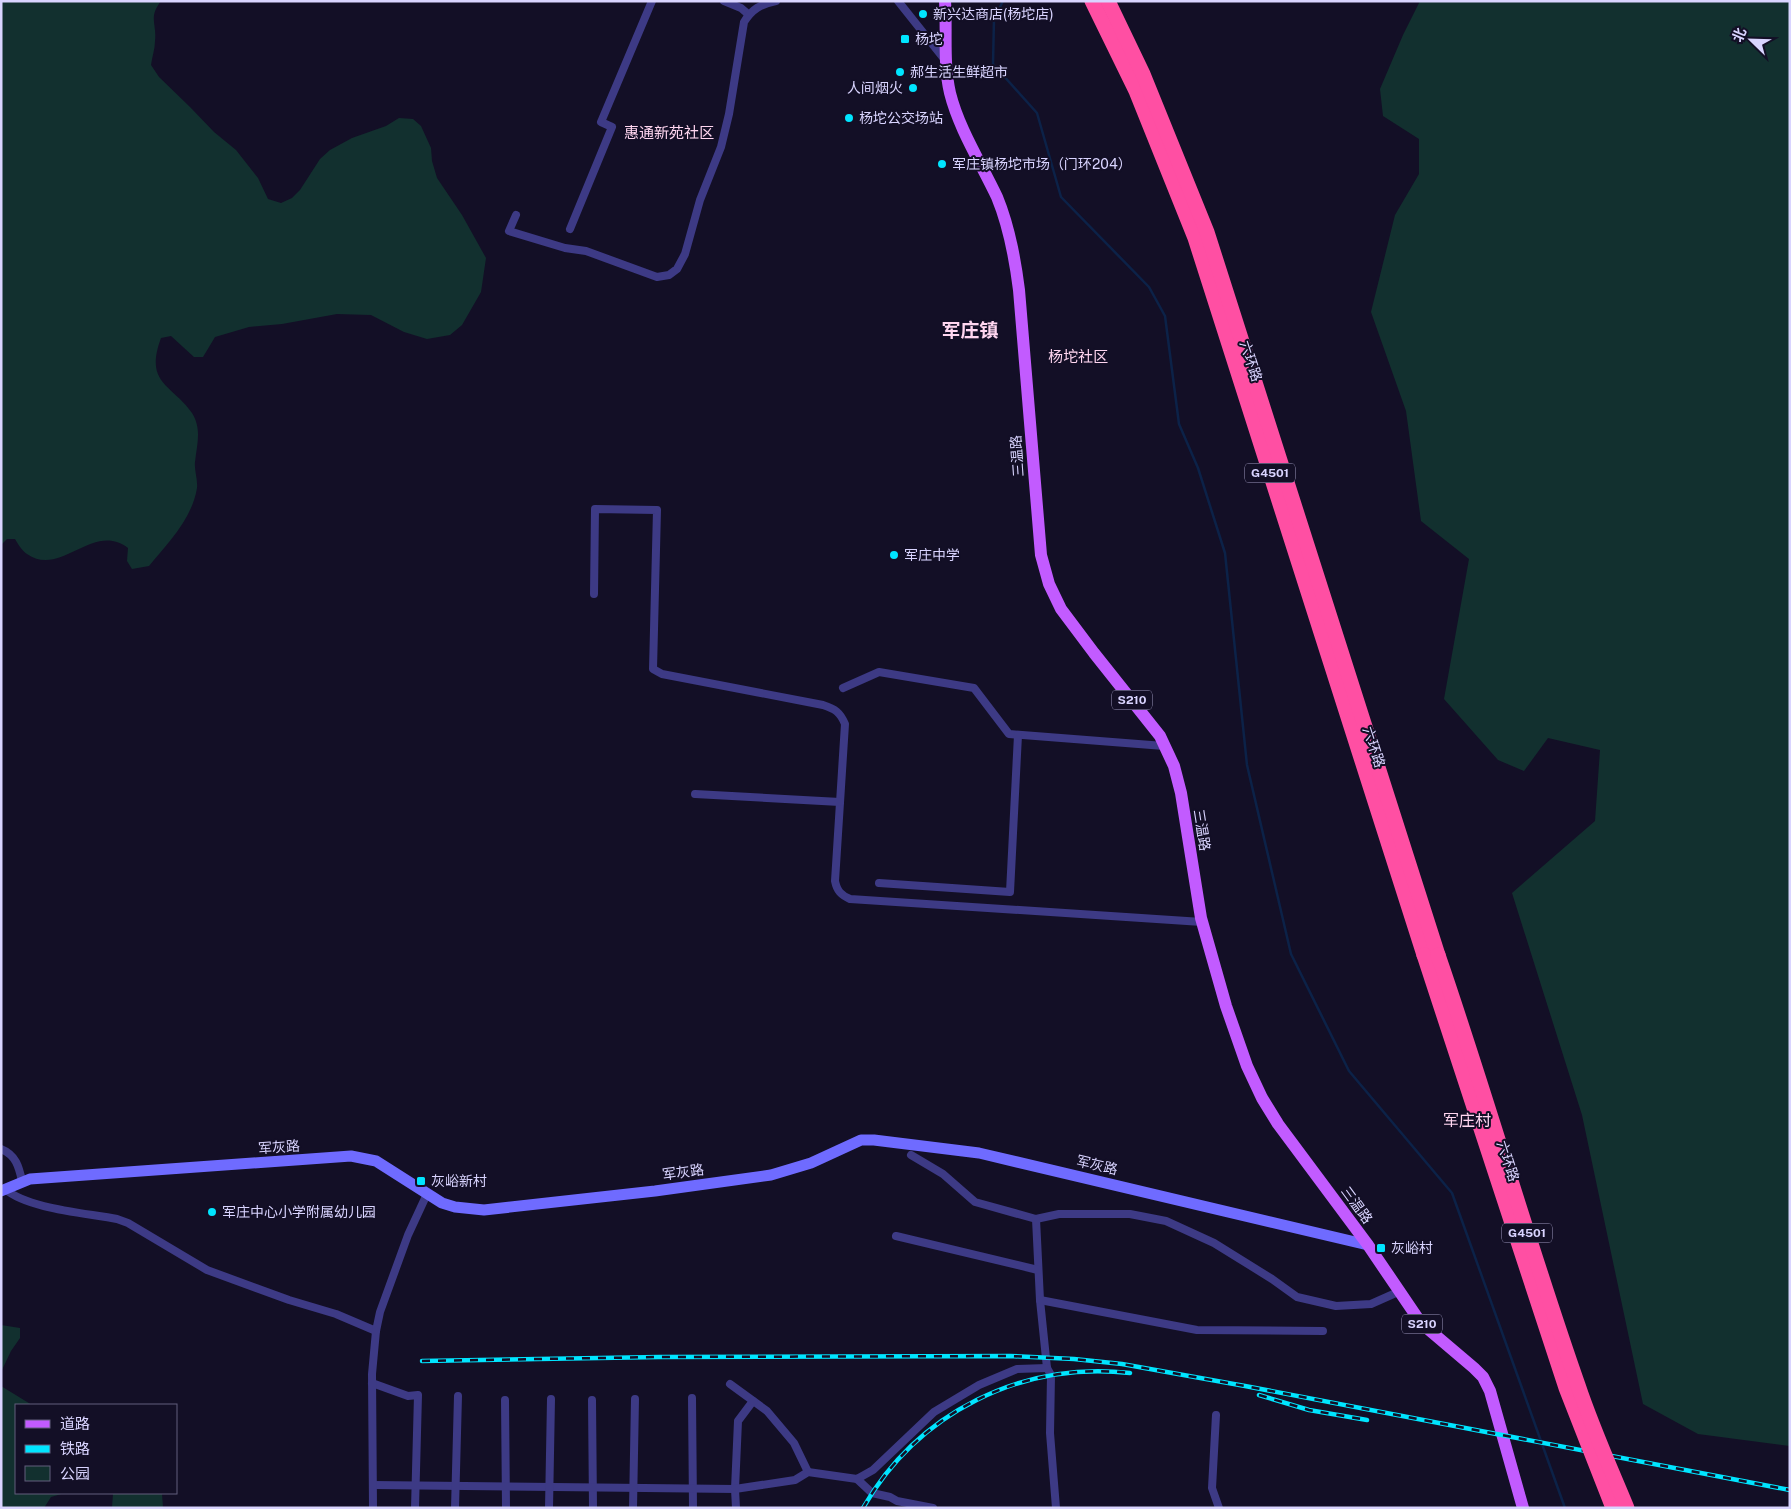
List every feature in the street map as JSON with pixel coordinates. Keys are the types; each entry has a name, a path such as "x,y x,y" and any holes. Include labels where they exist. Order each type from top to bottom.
{"highway":[{"name":"六环路","path":"1092,1 1136,91 1195,238 1431,955 1462,1024 1532,1249 1575,1377 1594,1430 1627,1508"},
{"name":"六环路","path":"1108,1 1143,74 1207,232 1566,1388 1613,1508"}],"main road":[{"name":"S210","path":"946,62 947,5"},
{"name":"三温路","path":"946,62 950,91 957,115 998,199 1014,251 1019,290 1041,556 1050,584 1061,609 1160,736 1174,766 1181,793 1202,922 1226,1006 1254,1083 1278,1124 1368,1245 1398,1292 1421,1323 1483,1377 1490,1391 1523,1508"}],"street":[{"path":"570,229 612,127 601,122 652,1"},
{"path":"724,1 741,8 748,14"},
{"path":"516,215 510,231 565,248 586,251 657,277 669,275 677,269 685,254 700,200 721,147 734,86 744,22 748,14 763,3 776,1"},
{"path":"898,1 946,62"},
{"path":"594,594 595,509 657,510 653,669 662,674 823,705 836,710 841,715 845,724 835,881 836,887 842,896 850,899 1202,922"},
{"path":"843,688 879,672 974,688 1009,734 1164,746"},
{"path":"879,883 1010,892 1018,734"},
{"path":"695,794 840,802"},
{"name":"军灰路","path":"3,1190 22,1181 35,1179 351,1156 376,1161 392,1169 442,1203 455,1207 484,1210 655,1191 771,1175 811,1164 861,1140 874,1140 979,1153 1368,1245"},
{"path":"1,1149 11,1154 18,1165 22,1181"},
{"path":"911,1154 943,1174 975,1202 1036,1219 1059,1214 1130,1214 1166,1221 1214,1243 1297,1297 1336,1306 1371,1304 1398,1292"},
{"path":"3,1190 28,1202 122,1221 207,1270 288,1300 336,1314 376,1332"},
{"path":"373,1508 372,1382 376,1332 380,1312 405,1244 427,1194"},
{"path":"1036,1219 1040,1300 1047,1368 1051,1375 1050,1433 1056,1508"},
{"path":"896,1236 1038,1270"},
{"path":"1040,1300 1196,1330 1323,1331"},
{"path":"857,1479 873,1470 934,1412 979,1385 1017,1369 1047,1368"},
{"path":"372,1382 408,1396 418,1396 416,1508"},
{"path":"730,1384 768,1411 794,1443 808,1472"},
{"path":"455,1508 458,1396"},
{"path":"692,1398 693,1508"},
{"path":"549,1508 550,1399"},
{"path":"633,1508 635,1399"},
{"path":"505,1400 506,1508"},
{"path":"592,1400 593,1508"},
{"path":"736,1508 738,1421 753,1400"},
{"path":"1216,1415 1212,1488 1219,1508"},
{"path":"373,1485 736,1489 795,1480 808,1472 857,1479 872,1493 890,1497 897,1501 932,1508"}],"green space":[{"path":"1,1 161,1 154,16 155,44 151,65 159,77 214,132 236,150 258,178 268,199 281,203 292,198 300,190 320,159 330,150 352,138 386,126 399,118 413,119 421,126 431,148 432,161 437,178 462,215 486,258 481,292 462,325 450,335 427,339 404,332 371,315 337,314 282,324 249,327 215,337 203,357 194,357 171,336 161,338 156,365 158,374 192,413 197,425 198,437 195,465 197,488 185,520 149,566 132,569 127,561 128,548 115,541 102,541 90,544 65,556 40,560 27,554 15,539 7,539 1,545"},
{"path":"1420,1 1790,1 1790,1446 1698,1434 1643,1404 1582,1115 1512,893 1595,821 1600,750 1548,738 1524,771 1498,760 1444,699 1469,559 1421,521 1406,411 1371,312 1395,215 1419,174 1419,139 1383,116 1380,89"},
{"path":"1,1325 20,1328 20,1338 11,1351 1,1372"},
{"path":"1,1386 30,1404 15,1404 15,1494 62,1494 51,1497 44,1508 1,1508"},
{"path":"113,1494 162,1494 163,1508 112,1508"}],"waterway":[{"path":"1003,1 994,19 993,64 1037,113 1061,197 1149,287 1165,316 1179,424 1198,468 1225,553 1247,765 1291,954 1349,1071 1452,1193 1565,1508"}],"railway":[{"path":"422,1361 660,1357 1010,1356 1074,1359 1122,1364 1245,1386 1790,1490"},
{"path":"863,1508 886,1474 913,1445 943,1420 977,1400 1013,1385 1050,1376 1090,1371 1130,1373"},
{"path":"1259,1395 1309,1410 1367,1420"}],"place":[{"name":"新兴达商店(杨坨店)","path":"923,14"},
{"name":"杨坨","path":"905,39"},
{"name":"郝生活生鲜超市","path":"900,72"},
{"name":"人间烟火","path":"913,88"},
{"name":"杨坨公交场站","path":"849,118"},
{"name":"军庄镇杨坨市场（门环204）","path":"942,164"},
{"name":"军庄中学","path":"894,555"},
{"name":"灰峪新村","path":"421,1181"},
{"name":"军庄中心小学附属幼儿园","path":"212,1212"},
{"name":"灰峪村","path":"1381,1248"}],"district":[{"name":"惠通新苑社区","path":"669,132"},
{"name":"军庄镇","path":"970,330"},
{"name":"杨坨社区","path":"1078,356"},
{"name":"军庄村","path":"1467,1120"}]}
